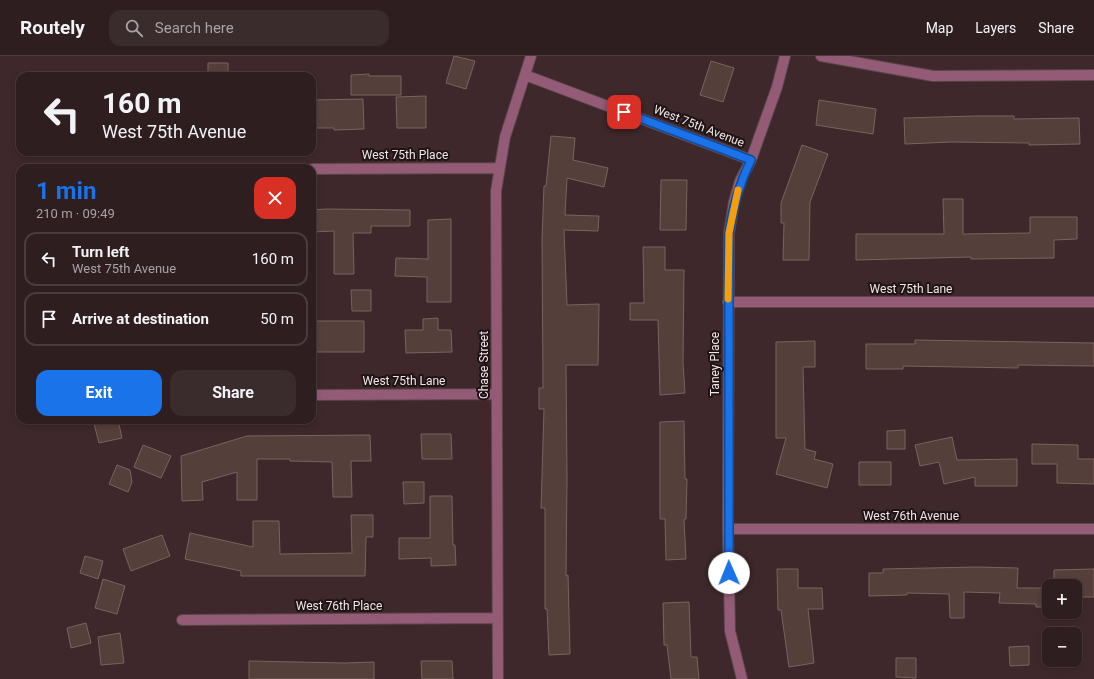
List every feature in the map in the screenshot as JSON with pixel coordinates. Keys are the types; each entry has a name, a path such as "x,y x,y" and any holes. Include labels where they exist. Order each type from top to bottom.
{"street":[{"name":"Chase Street","path":"498,679 496,191 505,138 531,56"},
{"name":"Taney Place","path":"742,679 730,631 728,529 729,233 734,202 740,181 751,160 777,87 785,56"},
{"path":"821,56 933,76 1094,76"},
{"name":"West 75th Avenue","path":"525,75 751,160"},
{"name":"West 75th Place","path":"316,169 499,168"},
{"name":"West 75th Lane","path":"728,302 1094,302"},
{"name":"West 75th Lane","path":"316,395 497,394"},
{"name":"West 76th Avenue","path":"728,529 1094,529"},
{"name":"West 76th Place","path":"182,620 497,618"}],"building":[{"path":"454,56 475,61 466,89 446,83"},
{"path":"711,61 734,68 723,102 700,95"},
{"path":"208,63 228,63 228,72 208,72"},
{"path":"369,74 369,76 401,76 401,95 351,95 351,75"},
{"path":"426,96 426,128 397,128 396,97"},
{"path":"363,99 364,129 334,130 334,128 316,128 316,100"},
{"path":"819,100 876,109 873,134 816,125"},
{"path":"1014,116 1014,119 1079,118 1080,144 1029,145 1029,143 951,142 905,144 904,118"},
{"path":"551,136 575,138 573,160 608,168 604,187 567,178 565,215 599,216 598,231 564,230 567,305 599,304 598,365 566,365 566,576 568,575 570,654 549,655 547,609 545,609 545,508 541,508 544,409 539,409 539,388 543,388 542,238 544,186 546,186"},
{"path":"802,145 828,154 810,202 809,260 783,260 784,223 781,223 781,203"},
{"path":"661,180 687,180 686,230 660,230"},
{"path":"943,199 963,199 963,234 1030,233 1030,217 1077,217 1077,239 1054,240 1054,258 971,259 971,257 856,260 856,234 944,234"},
{"path":"316,210 410,210 410,226 371,226 371,233 353,233 354,274 334,274 334,231 316,232"},
{"path":"451,219 451,302 427,302 427,277 395,276 396,258 428,259 428,220"},
{"path":"643,247 665,247 665,270 684,270 683,363 685,393 660,395 658,320 630,320 630,303 644,303"},
{"path":"351,290 371,290 371,311 352,311"},
{"path":"438,318 438,330 451,330 452,352 406,353 405,330 423,330 423,319"},
{"path":"316,321 364,321 364,352 316,352"},
{"path":"915,340 1094,343 1094,366 1018,365 1018,368 903,366 903,369 866,369 866,344 915,344"},
{"path":"815,341 815,367 803,367 805,449 816,452 814,459 833,464 827,488 776,474 786,438 776,438 776,342"},
{"path":"684,421 685,479 687,479 686,519 684,519 686,559 666,560 665,519 660,519 660,422"},
{"path":"94,424 119,424 122,438 99,443"},
{"path":"905,430 905,449 887,449 887,431"},
{"path":"421,434 451,434 452,459 422,459"},
{"path":"370,435 371,461 351,461 352,497 333,497 332,462 290,461 290,459 257,459 257,500 237,500 237,472 202,482 203,500 182,501 181,456 247,436"},
{"path":"952,437 957,460 1017,459 1017,486 975,486 975,477 944,484 939,462 920,466 915,445"},
{"path":"1032,444 1078,445 1078,459 1094,459 1094,484 1057,483 1057,464 1032,464"},
{"path":"143,445 171,456 161,478 134,467"},
{"path":"859,462 891,462 891,485 859,485"},
{"path":"117,465 130,470 132,482 128,492 109,484"},
{"path":"403,482 424,482 424,503 404,504"},
{"path":"430,496 452,496 453,545 455,545 456,565 431,566 431,558 399,559 399,538 430,538"},
{"path":"351,515 373,515 373,537 366,537 365,576 241,576 241,571 185,559 190,533 253,547 253,521 279,521 280,554 352,553"},
{"path":"162,535 170,556 131,571 123,549"},
{"path":"85,556 103,561 98,579 80,573"},
{"path":"976,567 1018,568 1017,588 1042,588 1042,607 1036,607 1036,604 999,603 1000,593 964,592 964,618 950,618 949,594 907,593 907,595 869,596 869,573 883,573 883,569"},
{"path":"777,569 798,569 798,588 822,588 823,609 808,609 814,663 789,667 781,610 778,610"},
{"path":"1094,569 1094,597 1082,597 1082,579 1054,579 1054,570"},
{"path":"103,579 125,586 117,614 95,608"},
{"path":"689,602 691,657 697,657 699,679 671,679 667,645 664,645 663,603"},
{"path":"86,623 91,643 71,648 67,628"},
{"path":"120,633 124,663 101,665 98,637"},
{"path":"1029,646 1029,665 1010,666 1009,647"},
{"path":"896,658 916,658 916,678 896,677"},
{"path":"249,661 344,663 374,662 374,679 249,679"},
{"path":"421,661 452,661 453,679 422,679"}],"slow traffic":[{"path":"728,299 729,233 734,202 738,190"}],"route":[{"path":"624,112 751,160 740,181 734,202 729,233 729,573"}]}
